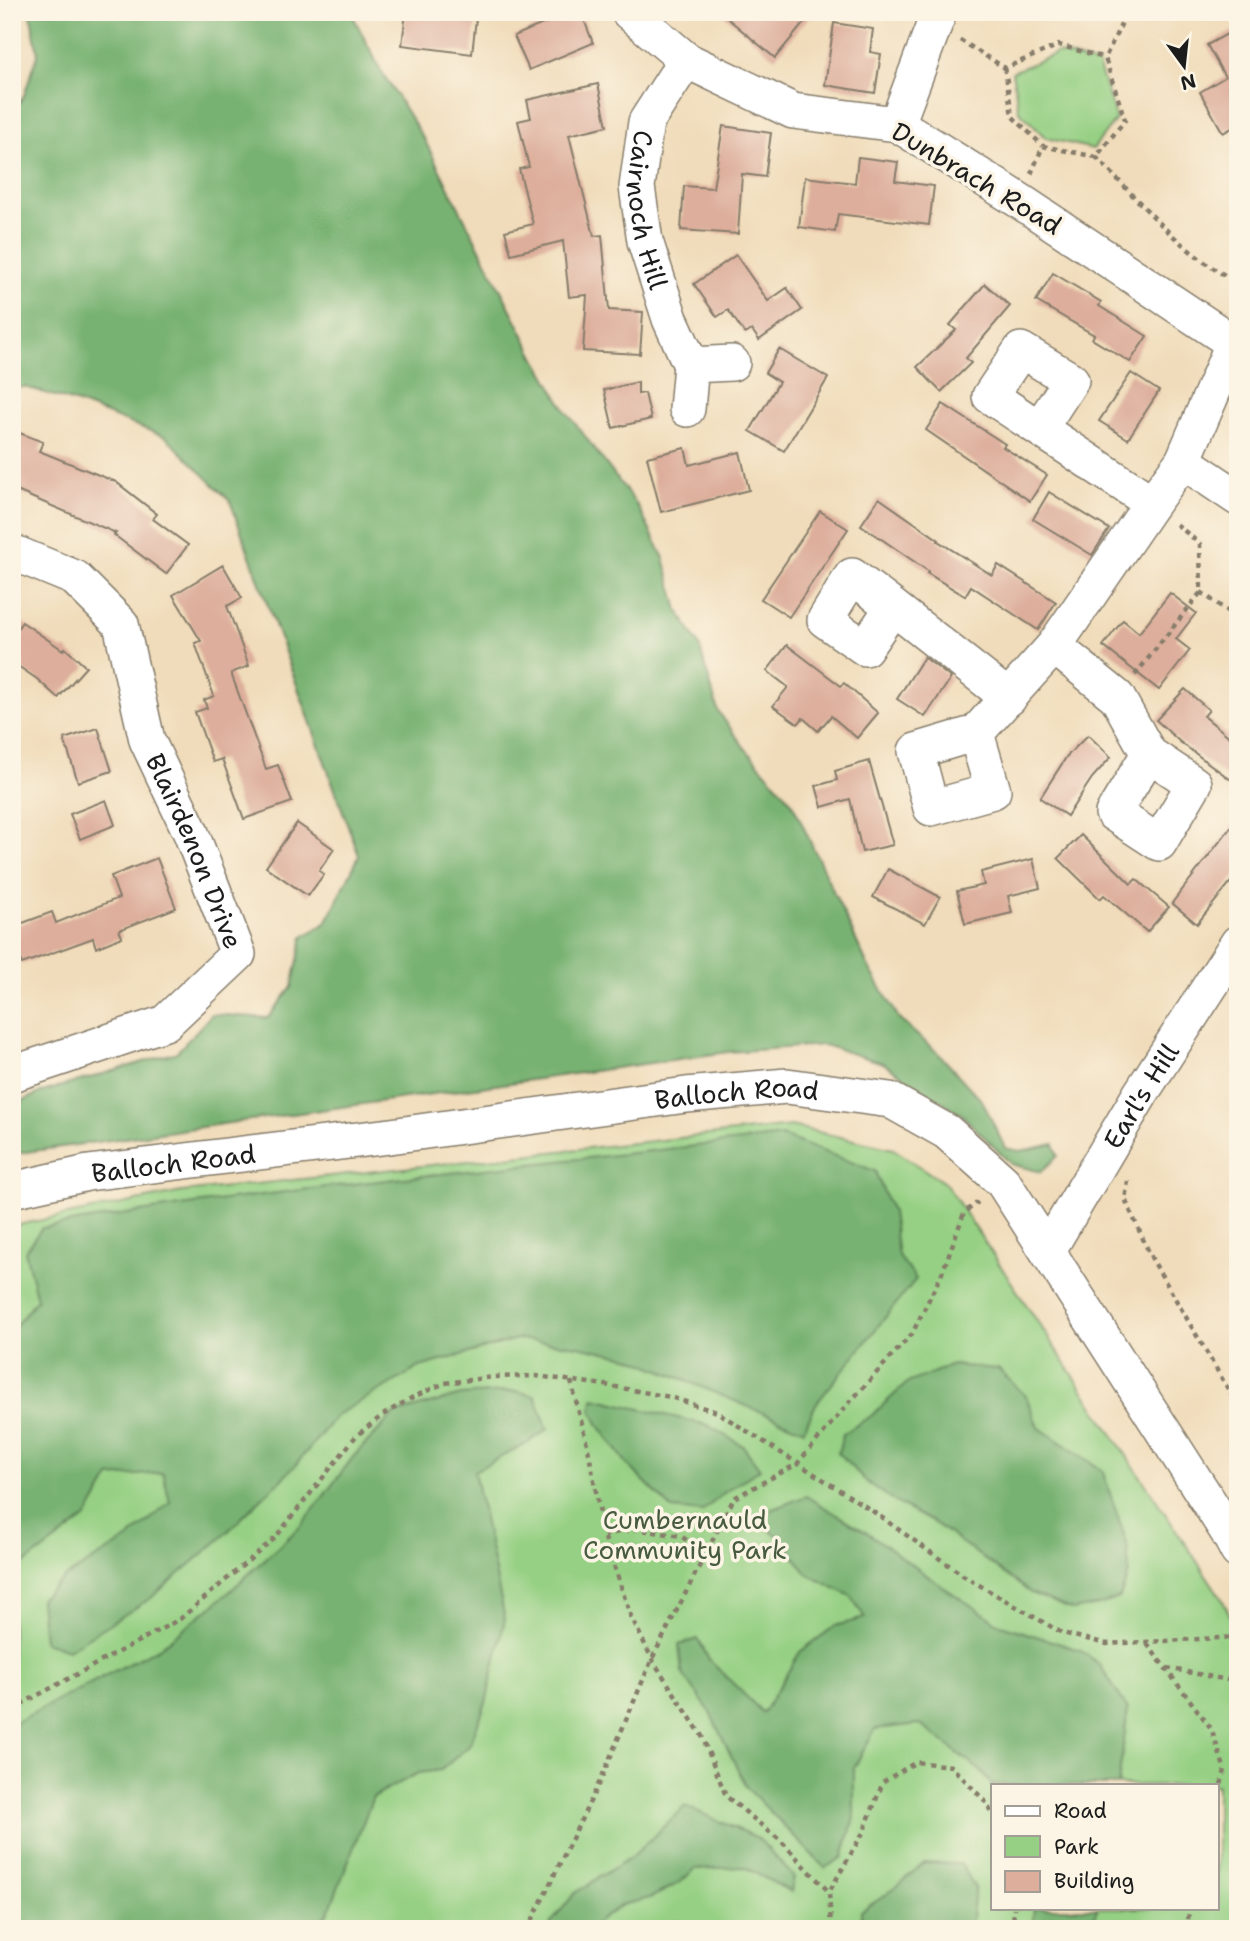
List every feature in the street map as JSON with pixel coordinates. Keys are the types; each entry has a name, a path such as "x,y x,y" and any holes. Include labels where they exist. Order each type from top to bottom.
{"street":[{"name":"Dunbrach Road","path":"628,12 685,60 793,111 897,124 1020,201 1235,345"},
{"path":"897,124 937,18"},
{"name":"Cairnoch Hill","path":"685,60 646,122 637,187 645,241 670,319 691,365 687,409"},
{"path":"976,733 1054,646 1183,461 1235,345"},
{"path":"691,365 732,363"},
{"path":"1040,428 1152,503"},
{"path":"1183,461 1238,498"},
{"name":"Blairdenon Drive","path":"12,552 75,578 121,624 147,740 191,833 238,954 165,1023 12,1074"},
{"path":"894,607 1009,698"},
{"path":"1054,646 1117,697 1149,754"},
{"name":"Earl's Hill","path":"1048,1250 1141,1093 1238,943"},
{"name":"Balloch Road","path":"12,1190 88,1174 686,1095 787,1086 890,1100 947,1132 1003,1182 1238,1551"}],"path":[{"path":"1096,157 1125,120 1105,58 1127,12"},
{"path":"937,18 1005,68 1012,116 1043,146 1096,157 1181,242 1215,271 1238,282"},
{"path":"1005,68 1059,45 1105,58"},
{"path":"1020,201 1043,146"},
{"path":"1117,697 1202,592 1200,544 1152,503"},
{"path":"1202,592 1238,619"},
{"path":"1129,1172 1125,1199 1152,1259 1238,1406"},
{"path":"526,1929 601,1779 652,1659 734,1499 797,1464 912,1334 942,1273 964,1213 1003,1182"},
{"path":"12,1709 180,1619 275,1538 356,1436 383,1415 413,1397 445,1383 493,1377 571,1381 670,1397 717,1412 871,1510 967,1578 1062,1633 1107,1643 1238,1637"},
{"path":"571,1381 588,1448 604,1535 630,1614 652,1659 702,1736 726,1796 782,1842 829,1892"},
{"path":"604,1535 635,1529 681,1536 707,1555"},
{"path":"1146,1643 1211,1728 1225,1770 1218,1796"},
{"path":"1166,1668 1238,1682"},
{"path":"831,1929 829,1892 864,1831 883,1782 916,1762 951,1766 985,1801 991,1812"},
{"path":"1013,1929 1014,1910"},
{"path":"1186,1929 1190,1910"},
{"path":"625,1929 634,1924 764,1924 798,1929"}],"green space":[{"path":"30,12 351,12 380,69 425,141 535,357 566,411 637,505 664,558 678,610 699,645 718,711 744,747 792,802 867,964 900,1020 939,1054 983,1102 1005,1148 1020,1151 1054,1144 1058,1156 1041,1172 1011,1164 961,1114 883,1063 824,1045 728,1052 12,1154 12,1106 39,1093 177,1052 212,1014 268,1018 292,987 303,937 326,923 359,856 230,501 166,437 78,403 25,387 12,388 12,114 24,95 38,54"},
{"path":"1058,53 1098,64 1116,119 1093,149 1046,138 1019,111 1012,72"},
{"name":"Cumbernauld Community Park","path":"791,1126 893,1149 946,1184 1222,1599 1238,1631 1238,1929 12,1929 12,1226 182,1192"},
{"path":"782,1136 875,1171 892,1212 898,1255 916,1279 816,1404 804,1430 632,1358 578,1346 517,1339 420,1367 337,1415 293,1468 219,1540 151,1598 68,1650 44,1642 40,1599 64,1578 129,1538 170,1502 163,1473 110,1477 86,1518 12,1573 12,1330 37,1299 25,1251 42,1228 319,1188"},
{"path":"952,1365 998,1369 1026,1396 1038,1427 1102,1470 1127,1544 1129,1573 1120,1597 1104,1604 1073,1610 1031,1593 936,1524 869,1484 838,1453 843,1434 871,1416 907,1383"},
{"path":"516,1391 535,1396 548,1429 528,1443 474,1471 505,1619 486,1703 469,1746 441,1770 418,1773 373,1797 328,1914 310,1929 12,1929 12,1724 159,1648 227,1594 301,1526 354,1456 394,1414 461,1395"},
{"path":"594,1398 707,1425 743,1446 760,1469 725,1492 702,1512 672,1509 628,1465 600,1427 591,1410"},
{"path":"806,1496 871,1535 1001,1625 1080,1650 1099,1664 1128,1709 1118,1784 991,1784 982,1772 920,1724 875,1729 854,1768 854,1818 843,1857 825,1868 747,1788 708,1709 682,1673 679,1645 698,1639 709,1660 763,1713 800,1652 835,1626 865,1618 851,1596 807,1574 781,1538 752,1517"},
{"path":"685,1806 758,1838 794,1877 791,1892 744,1867 695,1869 678,1884 650,1898 622,1905 588,1929 549,1929 575,1893 634,1855"},
{"path":"924,1863 961,1864 975,1888 971,1929 861,1929 861,1911 887,1894"},
{"path":"1034,1910 1097,1910 1092,1929 1032,1929"}],"building":[{"path":"406,12 449,12 448,14 476,18 472,54 402,45"},
{"path":"572,12 581,12 593,43 529,70 514,36"},
{"path":"720,12 813,12 775,58"},
{"path":"834,23 873,29 870,52 881,54 875,93 825,85"},
{"path":"1238,28 1238,125 1223,133 1200,92 1225,77 1207,45"},
{"path":"598,84 607,126 569,135 594,236 602,235 609,310 643,312 640,354 583,351 587,295 569,297 563,241 511,254 505,231 533,224 519,169 529,167 518,121 531,118 527,100"},
{"path":"723,126 771,133 765,177 742,174 738,234 681,230 684,186 713,188"},
{"path":"858,157 898,162 895,181 934,186 929,225 838,214 835,232 799,227 805,177 855,183"},
{"path":"736,255 768,301 787,288 802,310 759,340 752,330 745,334 728,310 717,317 694,284"},
{"path":"1053,273 1101,302 1099,306 1147,336 1130,362 1092,339 1094,335 1036,301"},
{"path":"985,284 1010,306 966,358 971,363 941,392 917,367 956,330 950,325"},
{"path":"779,349 828,378 784,451 750,431 779,382 765,373"},
{"path":"1131,373 1159,391 1128,439 1099,421"},
{"path":"638,382 638,394 645,393 651,419 613,428 604,390"},
{"path":"943,404 1047,475 1030,501 926,430"},
{"path":"17,432 43,442 39,451 116,482 157,514 153,519 188,545 166,574 114,535 116,533 12,489 12,445"},
{"path":"685,448 689,465 740,452 749,490 661,512 647,457"},
{"path":"1049,492 1109,529 1092,555 1033,519"},
{"path":"879,498 938,541 992,575 998,565 1056,602 1038,630 971,586 965,596 927,573 928,571 861,525"},
{"path":"820,511 848,529 789,617 761,599"},
{"path":"223,565 242,598 227,606 249,666 231,673 266,769 278,765 292,802 244,819 222,759 213,762 195,712 207,708 204,700 214,696 195,643 201,641 173,595"},
{"path":"1170,593 1196,613 1176,639 1190,650 1159,690 1103,646 1123,620 1139,633"},
{"path":"22,622 63,650 65,648 86,667 58,698 12,662 12,636"},
{"path":"787,645 841,686 844,683 878,713 857,738 831,716 818,731 803,718 798,724 773,706 788,687 767,671"},
{"path":"924,657 951,678 925,717 897,699"},
{"path":"1185,689 1209,710 1204,716 1238,744 1238,785 1180,742 1156,720"},
{"path":"98,728 112,771 78,782 64,739"},
{"path":"1088,735 1111,757 1092,778 1067,816 1040,798 1067,756"},
{"path":"869,761 893,845 862,852 850,799 822,807 816,786 837,780 835,771"},
{"path":"106,800 115,825 80,839 70,814"},
{"path":"1238,818 1238,873 1197,924 1172,903"},
{"path":"297,823 334,849 319,871 324,874 308,896 266,867"},
{"path":"1081,835 1131,884 1136,879 1169,907 1147,932 1104,895 1100,899 1058,858"},
{"path":"157,858 176,908 119,930 122,937 96,948 93,938 22,964 12,937 12,927 52,912 56,923 119,898 111,876"},
{"path":"1033,859 1040,888 1008,896 1012,913 965,924 957,891 984,885 981,872"},
{"path":"888,869 940,897 925,924 873,897"}]}
